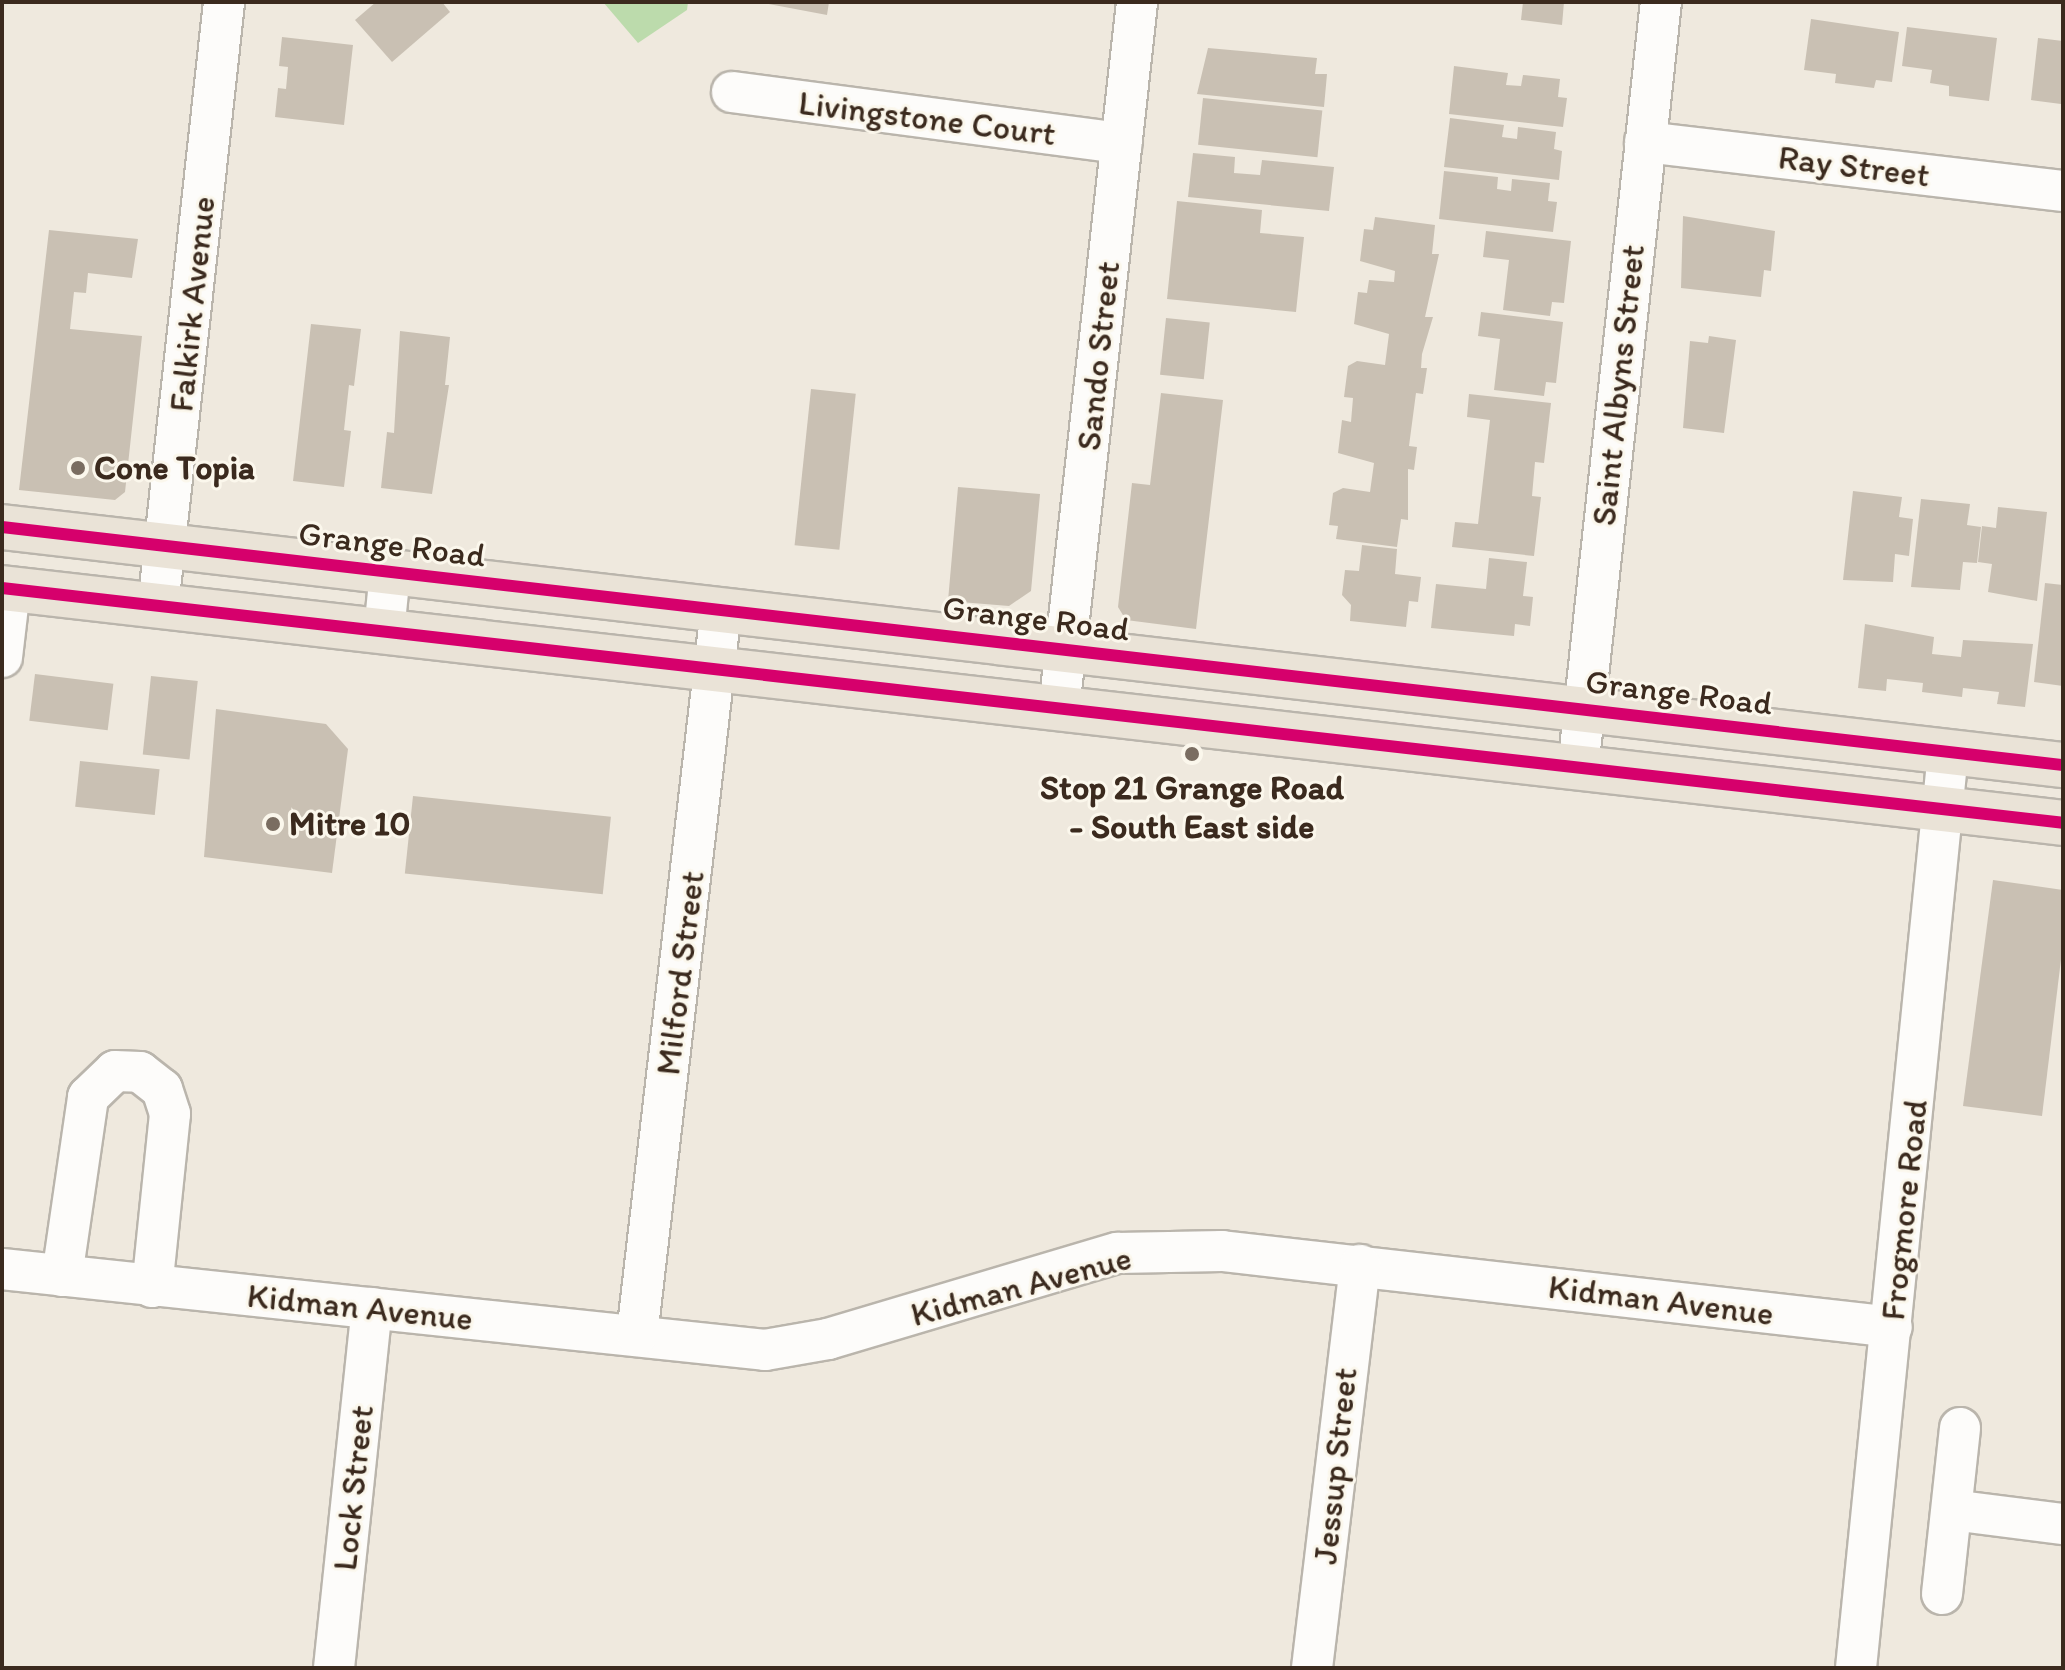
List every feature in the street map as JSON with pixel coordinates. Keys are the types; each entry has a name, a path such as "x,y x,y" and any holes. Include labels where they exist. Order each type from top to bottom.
{"main road":[{"name":"Grange Road","path":"2,527 2063,765"},
{"path":"6,589 2063,823"}],"street":[{"name":"Falkirk Avenue","path":"158,606 224,2"},
{"name":"Sando Street","path":"1059,709 1137,2"},
{"name":"Saint Albyns Street","path":"1578,768 1661,2"},
{"name":"Livingstone Court","path":"732,92 1122,143"},
{"name":"Ray Street","path":"1645,142 2063,191"},
{"path":"384,632 390,572"},
{"path":"2,657 6,589"},
{"name":"Milford Street","path":"637,1335 721,610"},
{"name":"Frogmore Road","path":"1856,1668 1948,752"},
{"path":"62,1276 88,1097 115,1071 140,1072 162,1089 170,1114 152,1287"},
{"name":"Kidman Avenue","path":"2,1269 765,1350 828,1339 1117,1253 1222,1251 1892,1327"},
{"name":"Jessup Street","path":"1312,1668 1360,1265"},
{"name":"Lock Street","path":"334,1668 372,1308"},
{"path":"1942,1594 1960,1428"},
{"path":"1952,1510 2063,1524"}],"green space":[{"path":"603,2 688,2 687,10 638,43"}],"building":[{"path":"376,2 442,2 450,12 392,62 355,20"},
{"path":"758,2 829,2 827,15"},
{"path":"1523,2 1564,2 1562,25 1521,20"},
{"path":"1811,19 1899,32 1892,82 1876,80 1874,88 1835,83 1836,74 1804,70"},
{"path":"1907,27 1997,38 1989,101 1949,96 1949,86 1930,83 1932,70 1902,66"},
{"path":"282,37 353,45 344,125 275,117 278,88 286,89 288,67 279,66"},
{"path":"2038,38 2063,41 2063,111 2061,104 2031,100"},
{"path":"1208,48 1317,58 1315,74 1327,74 1324,107 1197,94"},
{"path":"1454,66 1508,73 1506,85 1521,86 1523,75 1560,79 1558,97 1567,98 1563,127 1449,114"},
{"path":"1203,98 1322,111 1317,157 1198,145"},
{"path":"1450,118 1504,125 1502,137 1517,139 1518,127 1556,132 1554,149 1562,151 1559,180 1444,167"},
{"path":"1193,153 1235,157 1234,173 1260,175 1262,160 1334,167 1329,211 1188,197"},
{"path":"1444,171 1498,177 1497,189 1511,191 1512,179 1550,183 1548,201 1557,202 1553,232 1439,219"},
{"path":"1177,201 1262,210 1260,233 1304,237 1296,312 1167,299"},
{"path":"1683,216 1775,231 1771,271 1764,270 1761,297 1681,288"},
{"path":"1375,217 1435,225 1432,254 1439,254 1425,317 1433,317 1422,354 1421,368 1427,368 1423,394 1416,393 1409,446 1417,447 1414,470 1408,469 1408,520 1401,519 1397,547 1336,539 1338,526 1329,525 1333,493 1343,488 1370,492 1374,463 1338,453 1342,420 1351,422 1353,398 1344,397 1348,366 1357,361 1385,365 1389,334 1354,324 1358,292 1367,293 1369,280 1394,282 1395,271 1360,261 1364,229 1373,230"},
{"path":"49,230 138,239 132,278 88,273 86,293 74,292 70,329 142,336 125,492 115,500 19,490"},
{"path":"1486,231 1571,241 1564,303 1552,302 1550,316 1503,310 1509,260 1483,257"},
{"path":"1481,312 1563,322 1556,383 1546,382 1544,396 1494,390 1500,339 1478,336"},
{"path":"1166,318 1210,323 1204,379 1160,375"},
{"path":"311,324 361,329 354,386 349,385 344,430 351,431 344,487 293,481"},
{"path":"400,331 450,337 445,385 449,385 432,494 381,488 387,432 394,433"},
{"path":"1709,336 1736,340 1724,433 1683,428 1690,341 1708,343"},
{"path":"811,389 856,394 839,550 795,545"},
{"path":"1161,393 1223,400 1196,629 1126,620 1118,607 1132,483 1150,485"},
{"path":"1469,394 1551,403 1544,463 1535,462 1532,496 1541,497 1534,556 1452,547 1455,522 1478,524 1490,420 1467,417"},
{"path":"958,487 1040,494 1031,591 1009,606 948,601"},
{"path":"1853,491 1902,497 1899,517 1913,519 1909,556 1895,554 1893,582 1843,580"},
{"path":"1921,499 1970,504 1967,525 1981,527 1977,563 1963,562 1960,590 1911,587"},
{"path":"1998,507 2047,512 2037,601 1988,592 1992,564 1978,562 1982,526 1996,528"},
{"path":"1362,545 1397,549 1395,574 1421,577 1418,602 1409,601 1406,627 1350,621 1351,605 1342,595 1345,570 1359,571"},
{"path":"1489,558 1527,562 1523,596 1533,597 1530,626 1515,624 1514,636 1431,628 1436,584 1486,589"},
{"path":"2045,583 2063,585 2063,686 2034,682"},
{"path":"1865,624 1934,637 1932,654 1961,657 1963,640 2033,644 2025,707 1997,704 1999,692 1963,688 1962,697 1922,692 1923,683 1887,679 1886,691 1858,688"},
{"path":"35,674 113,684 108,730 29,721"},
{"path":"151,676 198,681 189,759 143,755"},
{"name":"Mitre 10","path":"216,709 326,724 348,749 332,873 204,857"},
{"path":"80,761 160,769 155,815 75,807"},
{"path":"413,796 611,817 603,894 405,874"},
{"path":"1993,880 2063,890 2063,943 2042,1116 1963,1106"}],"cycle path":[{"path":"2,527 2063,765"},
{"path":"2,588 2063,823"}],"place":[{"name":"Cone Topia","path":"78,468"},
{"name":"Stop 21 Grange Road - South East side","path":"1192,754"},
{"name":"Mitre 10","path":"273,824"}]}
